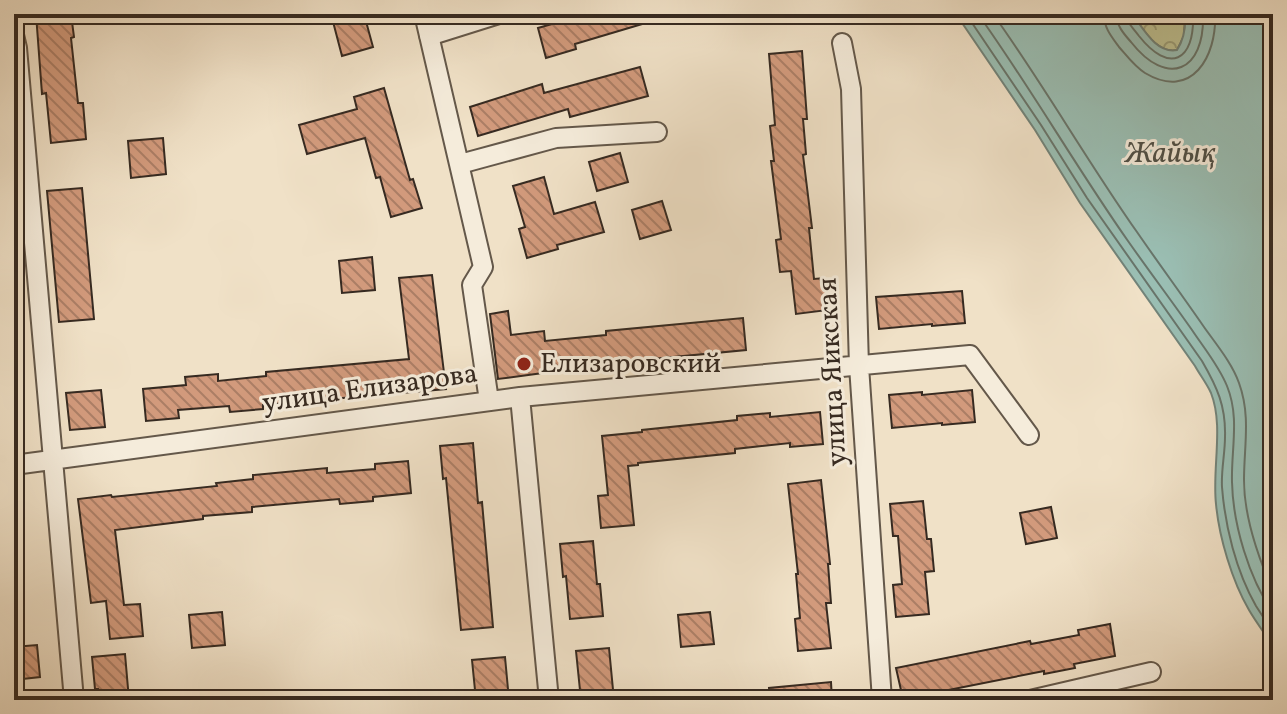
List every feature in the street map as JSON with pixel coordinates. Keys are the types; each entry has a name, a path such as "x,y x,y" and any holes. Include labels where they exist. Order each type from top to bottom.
{"street":[{"path":"424,14 483,267 472,285 489,401"},
{"path":"429,36 499,14"},
{"path":"14,35 74,700"},
{"name":"улица Яикская","path":"842,43 851,89 859,366 882,700"},
{"path":"460,164 556,138 657,132"},
{"name":"улица Елизарова","path":"14,465 520,397 970,355 1029,435"},
{"path":"520,397 549,700"},
{"path":"1030,700 1151,672"}],"green space":[{"path":"1132,14 1185,14 1184,36 1177,50 1156,44"}],"water":[{"name":"Жайық","path":"956,14 1132,14 1156,44 1177,50 1185,28 1185,14 1273,14 1273,646 1243,598 1223,544 1215,490 1217,419 1209,390 1080,203 1035,130"}],"building":[{"path":"36,14 71,14 78,103 83,103 86,139 51,143 46,93 42,94"},
{"path":"331,14 364,14 373,47 342,56"},
{"path":"587,14 658,14 659,19 575,44 576,49 546,58 538,28"},
{"path":"802,51 807,119 803,119 806,154 803,155 812,228 809,228 814,279 825,278 828,310 796,314 791,271 780,272 776,240 781,239 771,161 774,161 770,126 775,125 769,54"},
{"path":"640,67 648,96 570,117 568,109 478,136 470,107 542,84 544,93"},
{"path":"384,88 410,180 413,179 422,208 391,217 365,138 307,154 299,125 357,109 354,97"},
{"path":"163,138 166,174 131,178 128,141"},
{"path":"620,153 628,182 597,191 589,162"},
{"path":"544,177 554,214 595,202 604,232 557,245 558,249 527,258 519,229 525,227 513,186"},
{"path":"82,188 94,319 59,322 47,191"},
{"path":"662,201 671,230 640,239 632,210"},
{"path":"372,257 375,290 342,293 339,261"},
{"path":"432,275 446,389 263,405 263,409 230,412 229,406 178,410 179,418 146,421 143,389 186,385 185,377 218,374 218,381 266,376 266,372 409,359 399,278"},
{"path":"962,291 965,323 879,329 876,297"},
{"path":"508,311 511,335 544,331 545,341 606,335 606,331 743,318 746,350 590,365 591,369 498,379 490,314"},
{"path":"101,390 105,427 70,430 66,393"},
{"path":"972,390 975,422 892,428 889,395"},
{"path":"820,412 823,444 790,447 790,443 735,449 735,453 628,466 634,525 601,528 598,496 608,495 602,436 737,420 737,416 770,413 770,417"},
{"path":"473,443 478,503 482,502 493,627 461,630 440,446"},
{"path":"408,461 411,493 340,504 339,499 252,507 252,512 203,516 203,519 115,530 124,605 140,604 143,636 110,639 106,601 91,603 78,499 217,486 216,483 253,479 253,475 327,468 327,473 375,469 375,464"},
{"path":"821,480 830,564 831,603 826,603 831,648 798,651 795,619 800,618 798,574 788,484"},
{"path":"923,501 934,571 925,572 929,614 896,617 893,585 902,584 898,536 893,536 890,504"},
{"path":"1051,507 1057,538 1026,544 1020,513"},
{"path":"593,541 603,616 570,619 560,544"},
{"path":"222,612 225,645 192,648 189,615"},
{"path":"710,612 714,644 681,647 678,615"},
{"path":"1110,624 1115,656 1074,664 1075,668 1044,674 1044,671 903,699 896,668 1030,641 1031,644 1079,635 1078,630"},
{"path":"37,645 40,677 14,680 14,647"},
{"path":"609,648 614,700 581,700 576,651"},
{"path":"125,654 129,700 99,700 92,657"},
{"path":"505,657 509,700 476,700 472,660"},
{"path":"831,682 832,700 770,700 769,688"}],"place":[{"name":"Елизаровский","path":"524,364"}]}
